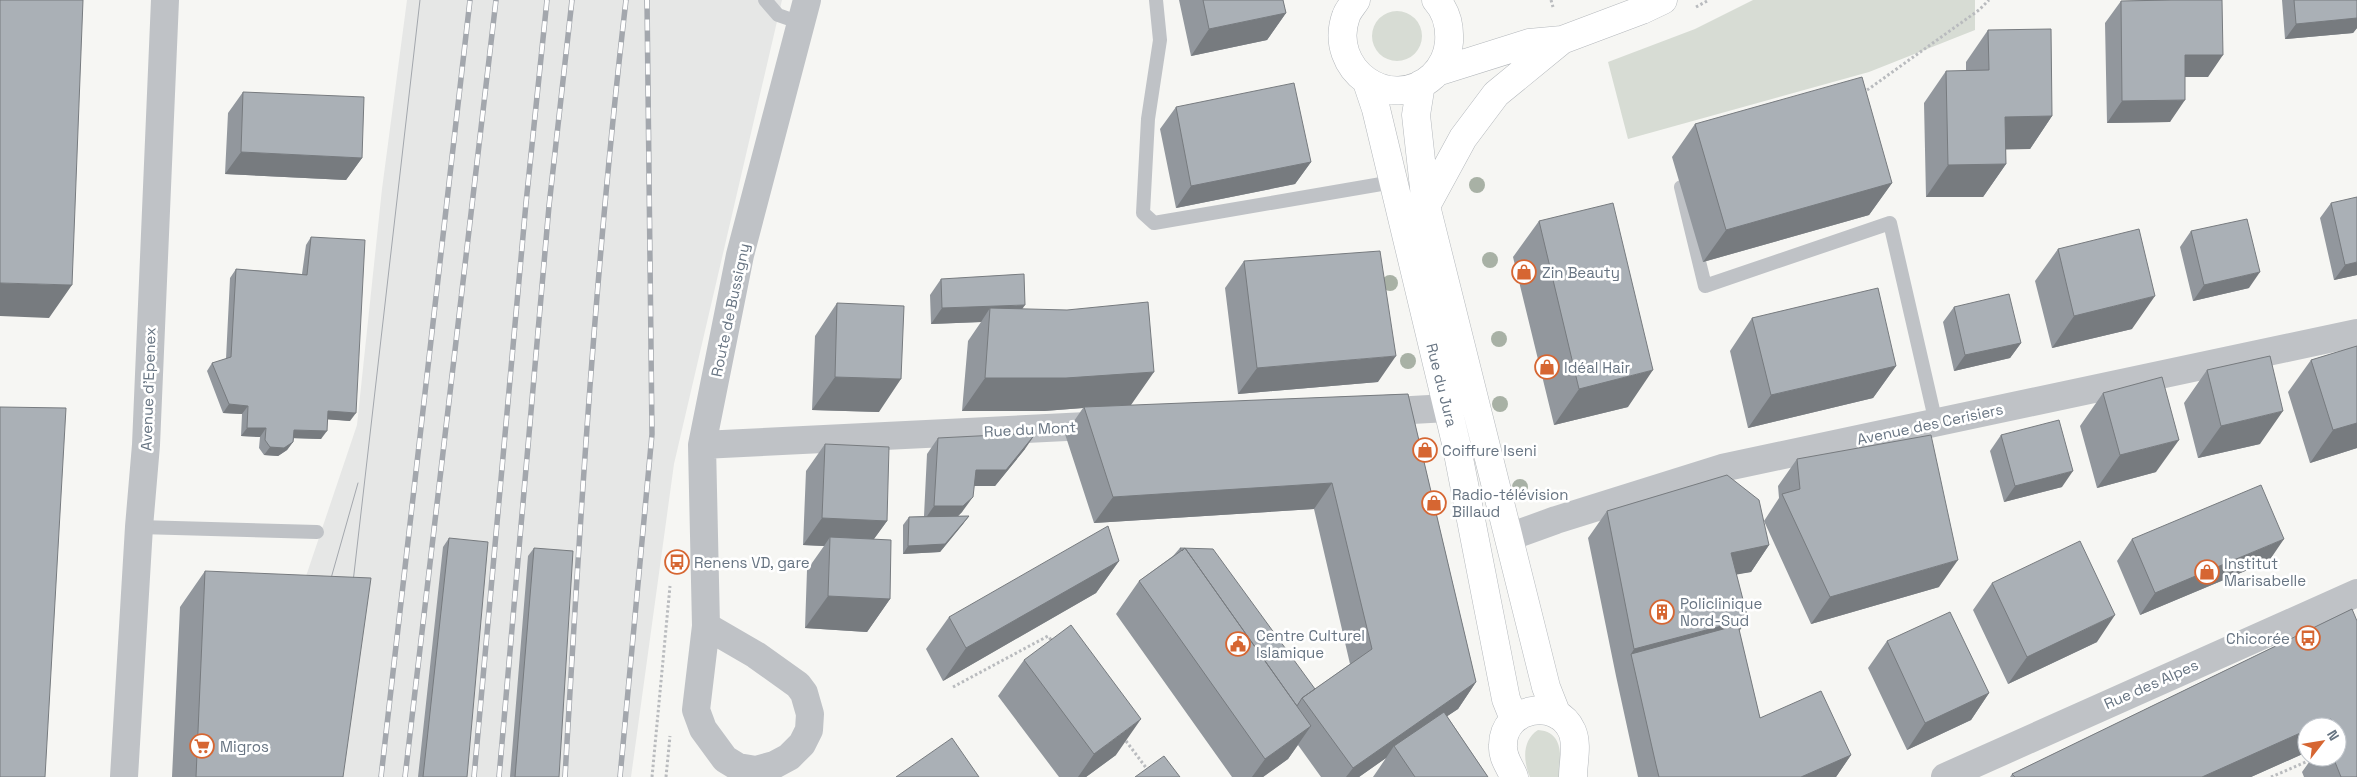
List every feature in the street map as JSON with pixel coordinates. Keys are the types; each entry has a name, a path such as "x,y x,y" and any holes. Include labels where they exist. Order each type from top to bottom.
{"main road":[{"path":"1356,0 1346,14 1342,32 1344,50 1351,66 1367,82 1380,88 1393,90 1408,89 1429,78 1529,43 1562,40 1642,10 1662,0"},
{"name":"Rue du Jura","path":"1445,1 1446,16 1450,30 1449,46 1445,60 1429,78 1416,114 1426,206 1546,687 1558,714 1567,723 1574,738 1573,777"},
{"path":"1426,206 1463,138 1496,94 1562,40"},
{"name":"Rue du Jura","path":"1367,82 1394,182 1448,408 1506,699 1514,719"},
{"path":"1514,777 1503,755 1502,743 1505,732 1514,719 1540,709 1558,714"}],"street":[{"name":"Avenue d'Epenex","path":"124,777 139,527 146,445 165,0"},
{"name":"Route de Bussigny","path":"706,626 756,655 798,685 804,693 810,714 808,730 802,744 789,757 774,765 756,770 738,767 725,759 713,746 703,729 696,710 706,626 702,445 740,255 804,11"},
{"name":"Avenue des Cerisiers","path":"1509,537 1556,520 1722,468 2357,333"},
{"path":"1348,413 1448,408"},
{"name":"Rue du Mont","path":"702,445 1129,424"},
{"name":"Rue des Alpes","path":"1945,777 2357,593"}],"lane":[{"path":"765,0 778,15 804,11"},
{"path":"1156,0 1160,40 1148,119 1143,213 1154,223 1394,182"},
{"path":"1681,188 1705,286 1890,223 1936,423"},
{"path":"139,527 317,532"}],"path":[{"path":"1865,102 1863,93 1979,10 1989,0"},
{"path":"652,777 670,585"},
{"path":"953,687 1048,636 1054,643"},
{"path":"1118,730 1153,777"},
{"path":"2271,777 2297,766"}],"shaded area":[{"path":"407,0 782,0 674,464 631,777 249,777 273,674 357,425 382,189"},
{"path":"1753,0 1975,0 1975,30 1869,72 1628,139 1608,62 1695,29"},
{"path":"1392,11 1402,11 1415,18 1422,31 1422,41 1415,54 1402,61 1392,61 1383,57 1376,50 1372,41 1372,31 1376,22 1383,15"},
{"path":"1538,730 1547,732 1557,741 1560,754 1560,777 1530,777 1525,751 1529,739"}],"building":[{"path":"0,0 83,0 72,285 0,283"},
{"path":"1203,0 1283,0 1286,13 1209,29"},
{"path":"2222,0 2223,55 2185,55 2185,100 2122,101 2121,1"},
{"path":"2294,0 2357,0 2357,18 2296,24"},
{"path":"2051,29 2052,116 2005,117 2006,164 1948,165 1946,71 1989,70 1988,30"},
{"path":"1862,77 1892,183 1726,230 1695,124"},
{"path":"1294,83 1311,162 1191,186 1176,107"},
{"path":"243,92 364,97 362,158 241,152"},
{"path":"2357,197 2357,262 2345,265 2331,203"},
{"path":"1613,203 1653,370 1579,389 1539,221"},
{"path":"2247,219 2260,272 2204,285 2191,231"},
{"path":"2139,229 2155,296 2074,316 2058,249"},
{"path":"311,237 365,240 356,413 328,411 327,431 294,430 293,442 284,448 270,447 265,440 266,428 247,428 248,406 229,404 212,363 231,357 236,269 307,275"},
{"path":"1380,251 1396,356 1257,368 1244,261"},
{"path":"1024,274 1025,305 942,308 941,279"},
{"path":"1878,288 1896,366 1771,395 1752,318"},
{"path":"2009,294 2021,343 1965,355 1954,307"},
{"path":"1148,302 1154,372 1066,378 985,378 990,308 1067,310"},
{"path":"837,303 904,306 901,379 835,377"},
{"path":"2357,346 2357,423 2333,430 2311,360"},
{"path":"2270,356 2283,411 2221,426 2207,370"},
{"path":"2162,377 2179,440 2120,455 2103,393"},
{"path":"1408,394 1476,682 1353,768 1302,698 1372,649 1332,483 1113,497 1084,407"},
{"path":"0,407 66,408 45,777 0,777"},
{"path":"2059,420 2073,471 2015,486 2001,435"},
{"path":"1036,433 1006,470 976,470 973,497 963,506 934,506 938,438"},
{"path":"1931,435 1958,560 1830,597 1782,494 1800,489 1797,459"},
{"path":"825,444 889,447 887,521 822,518"},
{"name":"Policlinique Nord-Sud","path":"1727,475 1759,500 1769,545 1731,553 1748,619 1634,649 1607,511"},
{"path":"2261,485 2284,539 2155,593 2132,539"},
{"path":"969,516 945,544 908,546 909,517"},
{"path":"1108,526 1119,561 966,648 949,617"},
{"path":"830,537 891,540 890,599 828,596"},
{"path":"449,538 488,542 467,777 423,777"},
{"path":"2080,541 2115,615 2027,657 1992,583"},
{"path":"534,548 573,551 559,777 515,777"},
{"path":"1185,548 1213,549 1315,689 1302,698 1297,706"},
{"path":"1185,548 1311,726 1265,759 1139,581"},
{"path":"205,571 371,578 343,777 196,777"},
{"path":"2352,609 2357,621 2357,777 2341,777 2337,767 2347,767 2347,717 2297,717 2297,734 2202,777 2015,777 2012,774"},
{"path":"1950,612 1989,693 1925,723 1887,641"},
{"path":"1071,625 1141,719 1094,754 1024,660"},
{"path":"1738,625 1760,718 1821,691 1851,755 1801,777 1659,777 1631,654"},
{"path":"1444,712 1488,777 1415,777 1394,746"},
{"path":"952,738 979,777 896,777"},
{"path":"1164,756 1180,777 1135,777"}],"tram line":[{"path":"352,591 420,0"},
{"path":"328,589 358,483"}],"railway":[{"path":"381,777 470,0"},
{"path":"405,777 496,0"},
{"path":"474,777 526,203 547,0"},
{"path":"499,777 549,206 572,0"},
{"path":"565,777 597,291 626,0"},
{"path":"620,777 652,434 647,0"}],"place":[{"name":"Zin Beauty","path":"1524,272"},
{"name":"Idéal Hair","path":"1547,367"},
{"name":"Coiffure Iseni","path":"1425,450"},
{"name":"Radio-télévision Billaud","path":"1434,503"},
{"name":"Renens VD, gare","path":"677,562"},
{"name":"Institut Marisabelle","path":"2207,572"},
{"name":"Policlinique Nord-Sud","path":"1662,612"},
{"name":"Chicorée","path":"2308,638"},
{"name":"Centre Culturel Islamique","path":"1238,644"},
{"name":"Migros","path":"202,746"}]}
